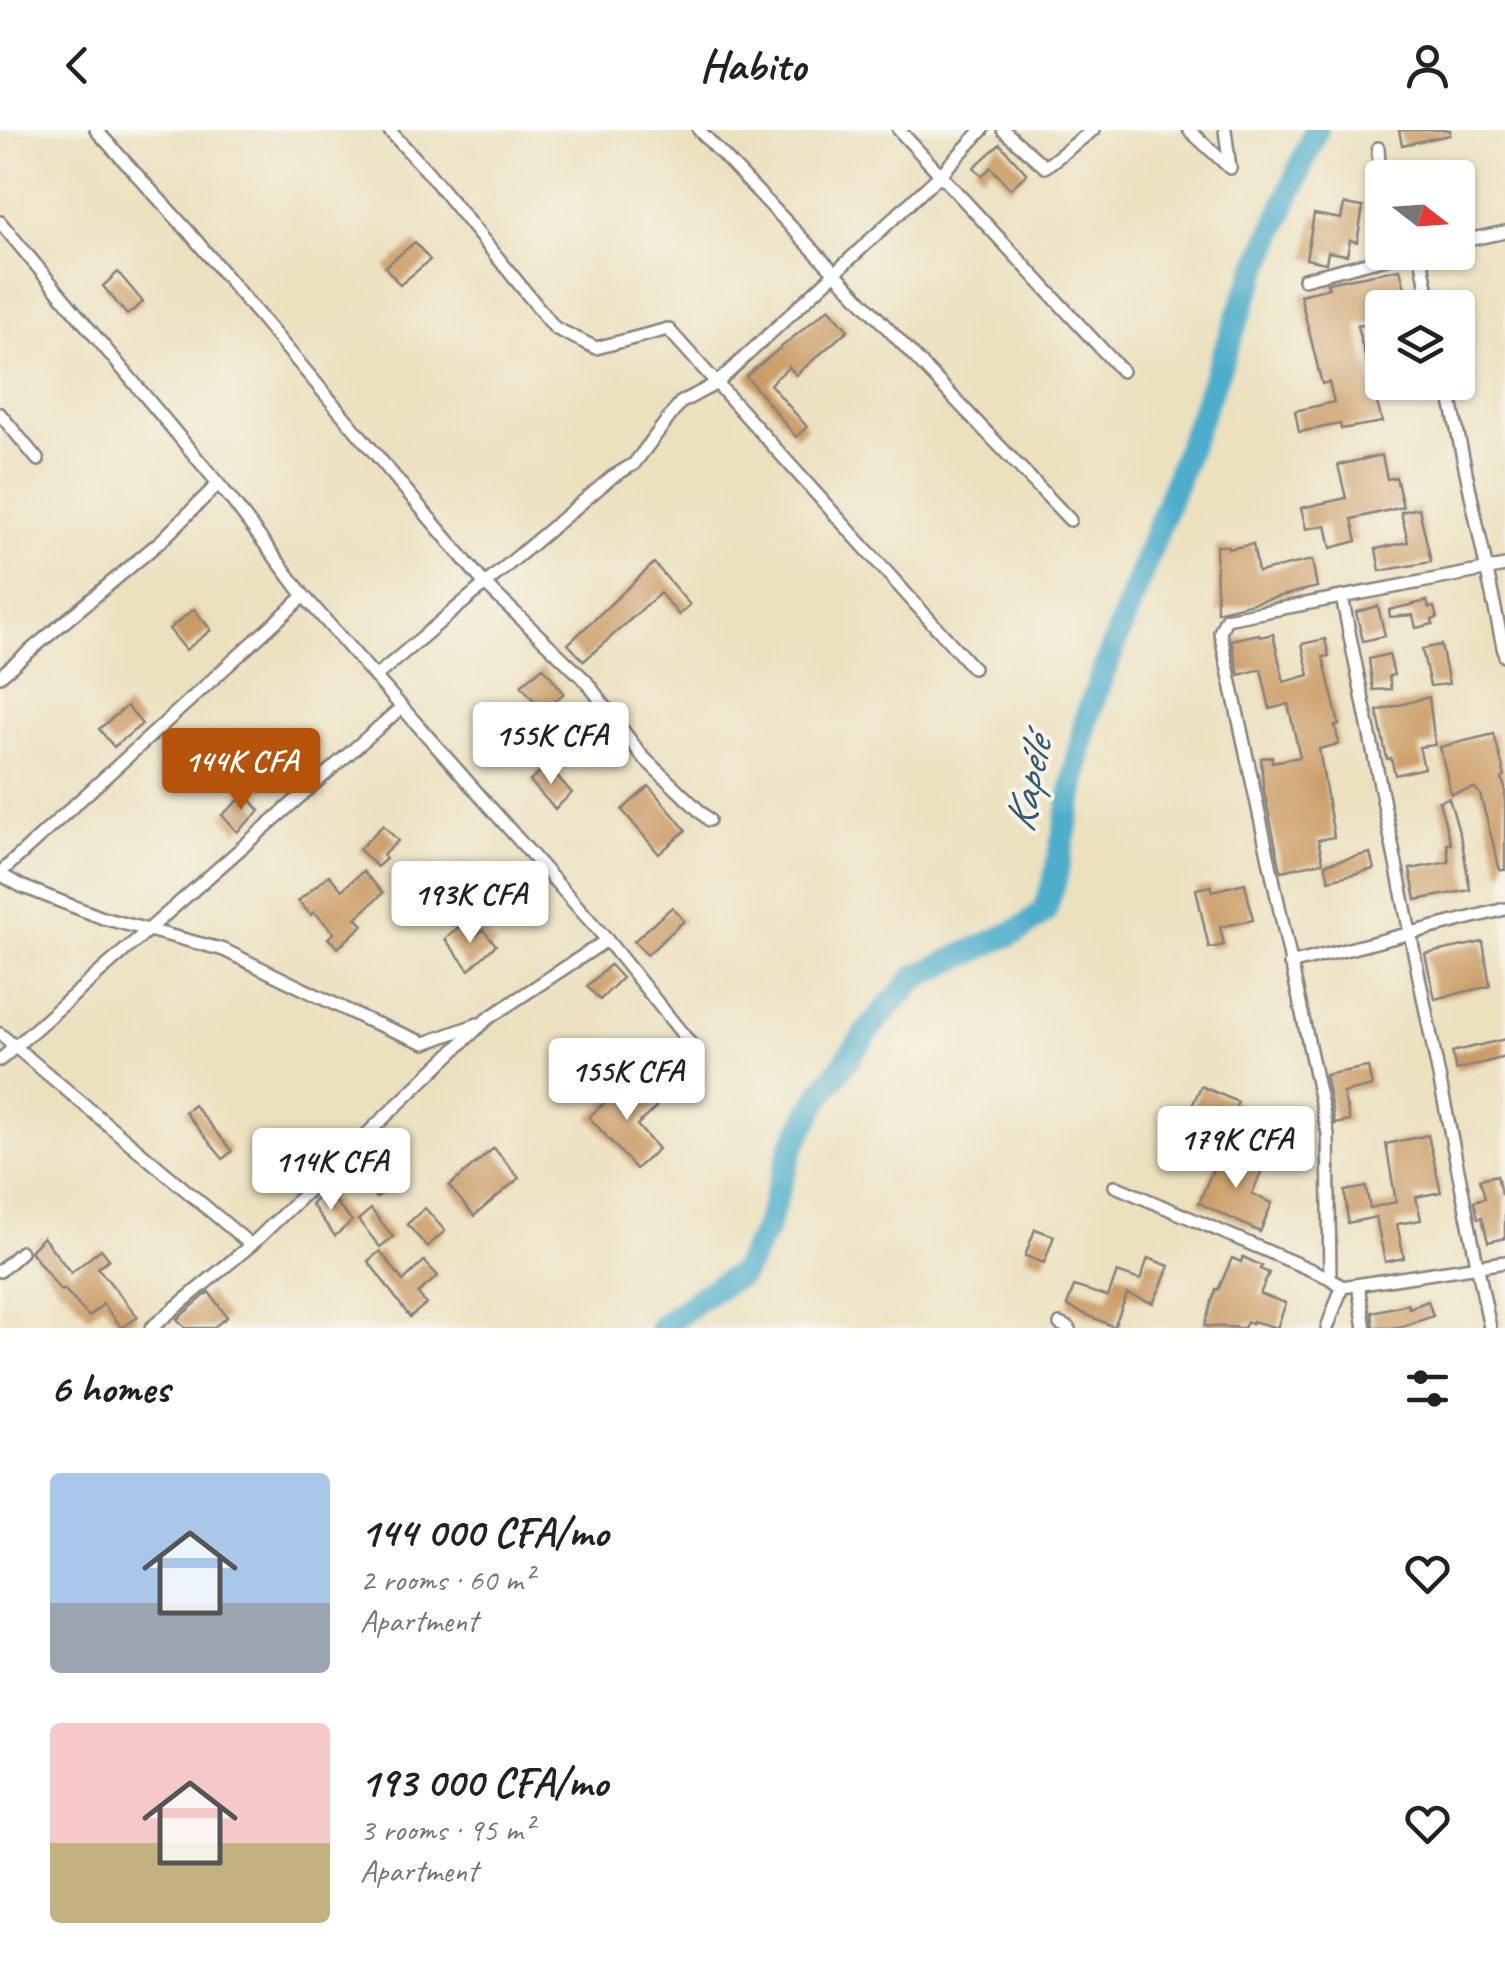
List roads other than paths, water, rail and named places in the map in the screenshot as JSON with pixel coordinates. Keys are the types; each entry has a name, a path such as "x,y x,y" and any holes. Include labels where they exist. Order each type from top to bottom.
{"street":[{"path":"96,130 188,231 484,583 586,681 642,756 709,820"},
{"path":"389,130 555,328 596,348 668,329 973,668"},
{"path":"699,130 1070,520"},
{"path":"899,130 1122,371"},
{"path":"375,676 612,477 634,464 680,403 716,383 982,130"},
{"path":"1003,130 1045,166 1093,130"},
{"path":"1190,130 1230,168 1224,130"},
{"path":"1378,148 1379,160"},
{"path":"0,222 218,484 304,596 607,940 692,1047"},
{"path":"1475,238 1505,232"},
{"path":"1304,279 1365,261"},
{"path":"1451,400 1505,656"},
{"path":"0,414 38,460"},
{"path":"0,676 162,540 218,484"},
{"path":"1330,1278 1328,1134 1220,632 1226,618 1505,566"},
{"path":"304,596 0,873 21,886 103,918 224,950 367,1020 425,1043 487,1019"},
{"path":"1342,597 1490,1328"},
{"path":"0,1060 402,707"},
{"path":"1290,964 1505,909"},
{"path":"151,1328 252,1244 487,1019 607,940"},
{"path":"0,1034 13,1049 252,1244"},
{"path":"1115,1186 1330,1278 1342,1287 1505,1262"},
{"path":"0,1270 21,1252"},
{"path":"1358,1285 1365,1328"},
{"path":"1327,1328 1342,1287"}],"waterway":[{"name":"Kapélé","path":"661,1328 701,1297 742,1273 766,1229 791,1149 820,1096 874,1023 916,977 1021,929 1044,912 1055,879 1087,716 1246,296 1316,130"}]}
